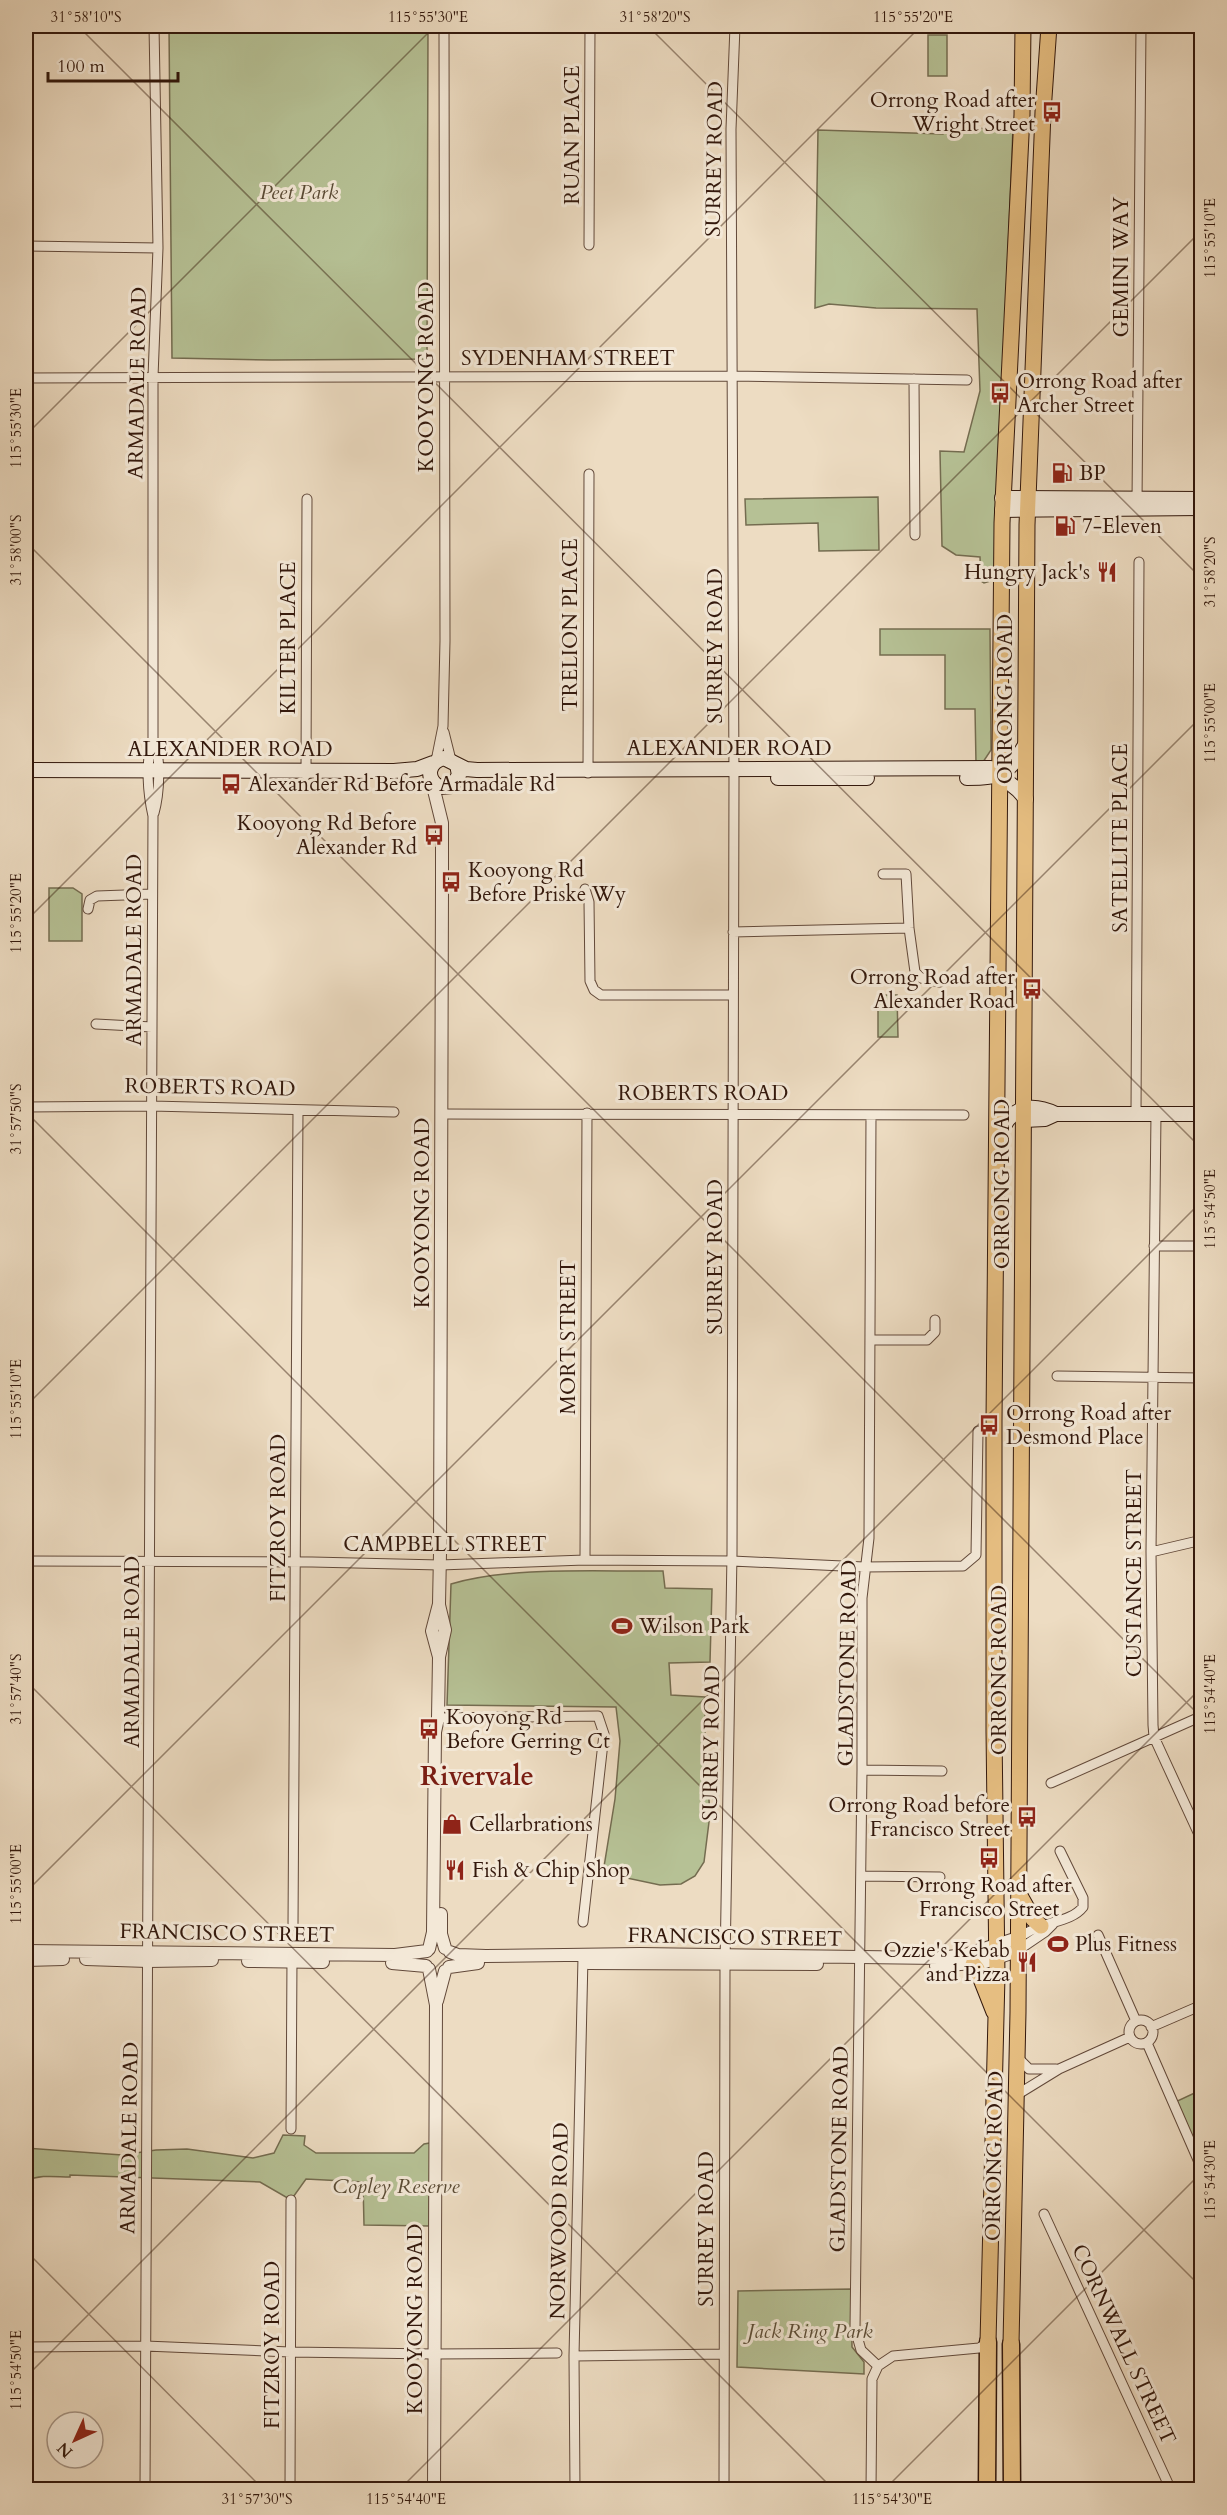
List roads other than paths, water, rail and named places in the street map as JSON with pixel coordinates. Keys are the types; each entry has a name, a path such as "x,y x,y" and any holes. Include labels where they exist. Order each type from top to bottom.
{"highway":[{"name":"ORRONG ROAD","path":"984,2345 997,1952 994,1731 998,1141 996,1084 1002,504 1022,115 1023,26"},
{"name":"ORRONG ROAD","path":"1011,2344 1015,2096 1018,2057 1028,504 1042,135 1049,26"},
{"path":"1018,1891 1033,1919 1047,1925"},
{"path":"972,1964 977,1969 996,2018"},
{"path":"1011,2344 1012,2490"},
{"path":"984,2345 987,2490"}],"main road":[{"path":"1002,504 1137,503 1202,499"},
{"path":"1137,503 1202,508"},
{"path":"1026,743 1011,768 1000,775 1026,799"},
{"path":"444,758 454,763 459,772 453,784 439,787 431,780 429,771 434,762 444,758"},
{"name":"ALEXANDER ROAD","path":"26,777 406,770 434,762"},
{"name":"ALEXANDER ROAD","path":"454,763 477,770 991,778 1000,775"},
{"name":"ALEXANDER ROAD","path":"26,770 153,774"},
{"name":"ALEXANDER ROAD","path":"453,784 471,776 486,778 588,772"},
{"name":"ALEXANDER ROAD","path":"306,773 431,780"},
{"path":"998,1141 1006,1121 1012,1114 1045,1109 1056,1114 1202,1114"}],"street":[{"name":"ARMADALE ROAD","path":"145,2490 152,894 153,816 157,802 149,749 153,741 153,377 158,248 154,26"},
{"name":"KOOYONG ROAD","path":"434,762 443,726 446,376 445,26"},
{"name":"RUAN PLACE","path":"589,245 590,26"},
{"name":"SURREY ROAD","path":"724,2490 726,1959 732,1561 734,773 731,127 735,26"},
{"name":"GEMINI WAY","path":"1137,503 1141,26"},
{"path":"26,246 158,248"},
{"name":"SYDENHAM STREET","path":"26,378 732,376 967,380"},
{"path":"914,379 915,535"},
{"name":"TRELION PLACE","path":"588,772 589,474"},
{"name":"KILTER PLACE","path":"306,773 307,499"},
{"name":"SATELLITE PLACE","path":"1136,1113 1139,562"},
{"name":"KOOYONG ROAD","path":"443,726 454,763"},
{"name":"KOOYONG ROAD","path":"428,1950 433,1932 434,1761 438,1718 439,1657 432,1631 438,1604 440,1565 442,1114 442,823 431,780"},
{"name":"KOOYONG ROAD","path":"442,823 453,784"},
{"path":"906,862 909,928 915,972 921,978 940,982"},
{"path":"883,874 906,874"},
{"path":"585,889 589,902 590,981 594,990 601,995 734,995"},
{"path":"88,909 90,900 98,896 152,894"},
{"path":"733,932 909,928"},
{"path":"96,1024 152,1027"},
{"name":"ROBERTS ROAD","path":"26,1107 151,1106 394,1112"},
{"name":"FITZROY ROAD","path":"293,1926 298,1110"},
{"name":"MORT STREET","path":"585,1560 587,1113"},
{"name":"ROBERTS ROAD","path":"442,1114 964,1114"},
{"name":"GLADSTONE ROAD","path":"871,1114 869,1538 862,1598 855,2329 861,2350 878,2366"},
{"name":"CUSTANCE STREET","path":"1156,1114 1151,1552 1154,1737 1202,1841"},
{"path":"1154,1245 1202,1246"},
{"path":"870,1340 927,1340 935,1332 935,1320"},
{"path":"1057,1376 1202,1378"},
{"name":"CAMPBELL STREET","path":"26,1561 440,1565 585,1560 732,1561 864,1567 963,1566 972,1561 976,1555 978,1431"},
{"path":"1151,1552 1202,1540"},
{"path":"438,1718 597,1716 604,1734 583,1922"},
{"path":"1051,1783 1202,1716"},
{"name":"KOOYONG ROAD","path":"438,1718 443,1732 441,1921 447,1950"},
{"path":"862,1770 942,1771"},
{"path":"1018,1944 1045,1932 1047,1925 1078,1912 1083,1902 1060,1851"},
{"path":"861,1876 940,1877"},
{"path":"1098,1935 1136,2021"},
{"name":"FRANCISCO STREET","path":"447,1950 458,1955 859,1961 942,1966 972,1964 1018,1944"},
{"path":"437,1946 447,1950 452,1960 447,1969 436,1973 428,1967 424,1958 428,1950 437,1946"},
{"name":"FRANCISCO STREET","path":"26,1960 395,1955 428,1950"},
{"name":"FRANCISCO STREET","path":"26,1951 148,1957"},
{"name":"FRANCISCO STREET","path":"859,1961 950,1957 997,1952"},
{"path":"291,2129 292,1957"},
{"name":"FRANCISCO STREET","path":"292,1957 405,1963 428,1967"},
{"name":"FRANCISCO STREET","path":"447,1969 470,1963 583,1958"},
{"name":"NORWOOD ROAD","path":"575,2490 574,2356 583,1958"},
{"name":"KOOYONG ROAD","path":"428,1967 436,2005 434,2490"},
{"name":"KOOYONG ROAD","path":"436,2005 447,1969"},
{"path":"1151,2027 1202,2005"},
{"path":"1144,2020 1151,2027 1152,2037 1147,2043 1138,2044 1130,2037 1129,2029 1136,2021 1144,2020"},
{"path":"1015,2096 1059,2069 1130,2037"},
{"path":"1147,2043 1202,2169"},
{"path":"1018,2057 1029,2069 1059,2069"},
{"name":"FITZROY ROAD","path":"290,2490 291,2200"},
{"name":"CORNWALL STREET","path":"1044,2214 1171,2490"},
{"path":"871,2490 872,2379 878,2366 893,2356 984,2345"},
{"path":"26,2347 145,2346 290,2352 435,2354 557,2353"},
{"path":"574,2356 724,2354"}],"place":[{"name":"Orrong Road after Wright Street","path":"1052,112"},
{"name":"Orrong Road after Archer Street","path":"1000,393"},
{"name":"BP","path":"1062,473"},
{"name":"7-Eleven","path":"1065,526"},
{"name":"Hungry Jack's","path":"1107,572"},
{"name":"Alexander Rd Before Armadale Rd","path":"231,784"},
{"name":"Kooyong Rd Before Alexander Rd","path":"434,835"},
{"name":"Kooyong Rd Before Priske Wy","path":"451,882"},
{"name":"Orrong Road after Alexander Road","path":"1032,989"},
{"name":"Orrong Road after Desmond Place","path":"989,1425"},
{"name":"Wilson Park","path":"622,1626"},
{"name":"Kooyong Rd Before Gerring Ct","path":"429,1729"},
{"name":"Orrong Road before Francisco Street","path":"1027,1817"},
{"name":"Cellarbrations","path":"452,1824"},
{"name":"Orrong Road after Francisco Street","path":"989,1858"},
{"name":"Fish & Chip Shop","path":"455,1870"},
{"name":"Plus Fitness","path":"1058,1944"},
{"name":"Ozzie's Kebab and Pizza","path":"1027,1962"}],"district":[{"name":"Rivervale","path":"477,1776"}],"park label":[{"name":"Peet Park","path":"299,192"},
{"name":"Copley Reserve","path":"396,2186"},
{"name":"Jack Ring Park","path":"810,2331"}]}
